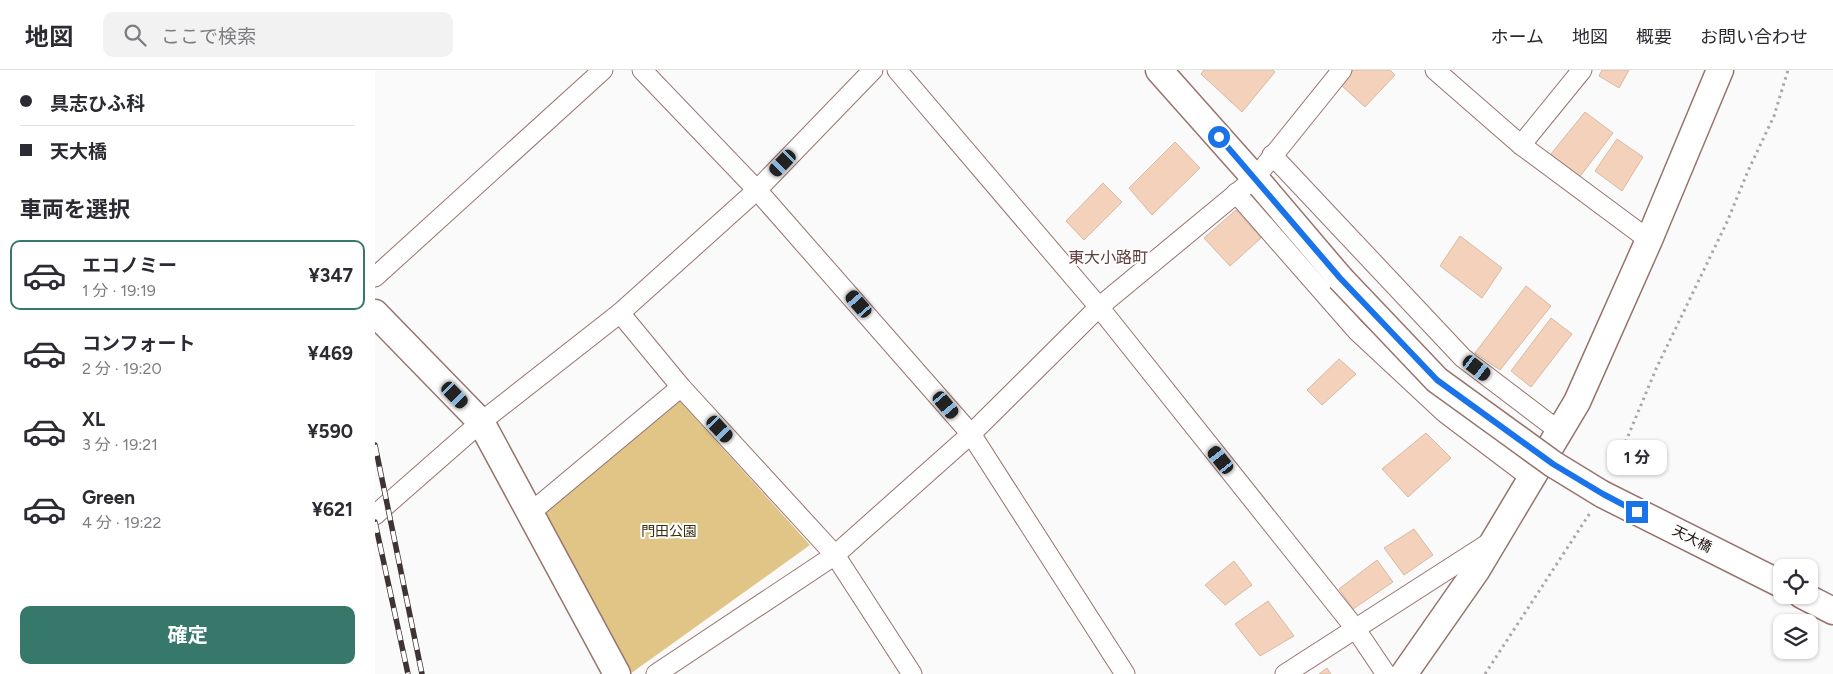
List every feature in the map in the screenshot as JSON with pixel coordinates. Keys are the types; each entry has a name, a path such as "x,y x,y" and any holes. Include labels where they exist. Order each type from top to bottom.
{"street":[{"path":"375,277 603,70"},
{"path":"642,70 757,190 971,434 1125,674"},
{"path":"375,515 481,422 620,313 757,190 873,70"},
{"path":"897,70 1099,307 1355,628 1387,674"},
{"name":"天大橋","path":"1159,70 1245,186 1340,278 1437,380 1553,464 1603,494 1773,580"},
{"path":"656,674 835,554 971,434 1099,307 1245,186 1342,70"},
{"path":"1435,70 1521,145 1649,240"},
{"path":"1521,145 1582,70"},
{"path":"1404,674 1476,571 1577,402 1649,240 1720,70"},
{"path":"1272,155 1463,358 1559,431"},
{"path":"1245,186 1357,331 1445,414 1531,478"},
{"path":"375,313 481,422 617,674"},
{"path":"620,313 681,388 835,554 913,674"},
{"path":"530,513 681,388"},
{"path":"1285,674 1495,539"},
{"path":"1818,603 1833,611"}],"path":[{"path":"1485,674 1603,494 1623,451 1656,369 1727,222 1748,170 1774,116 1788,70"}],"green space":[{"name":"門田公園","path":"679,400 810,545 630,674 544,514"}],"building":[{"path":"1204,70 1273,70 1275,72 1242,112 1201,74"},
{"path":"1353,70 1390,70 1395,75 1365,107 1341,85"},
{"path":"1602,70 1629,70 1619,88 1599,76"},
{"path":"1585,112 1613,133 1575,183 1546,160"},
{"path":"1617,139 1643,157 1622,191 1595,171"},
{"path":"1175,142 1200,168 1152,215 1129,188"},
{"path":"1103,183 1122,202 1084,240 1066,221"},
{"path":"1236,210 1261,238 1230,266 1204,238"},
{"path":"1460,236 1502,268 1482,298 1440,266"},
{"path":"1526,286 1551,306 1500,370 1475,353"},
{"path":"1551,318 1572,334 1531,387 1511,371"},
{"path":"1339,359 1356,374 1322,405 1307,390"},
{"path":"1426,433 1451,458 1408,497 1382,469"},
{"path":"1414,529 1433,555 1404,575 1384,548"},
{"path":"1377,560 1393,582 1353,609 1339,589"},
{"path":"1234,561 1252,585 1225,605 1205,585"},
{"path":"1268,601 1294,636 1260,656 1235,624"},
{"path":"1327,668 1331,674 1319,674"}],"railway":[{"path":"375,445 422,674"},
{"path":"375,522 408,674"}],"district":[{"name":"東大小路町","path":"1108,257"}],"route":[{"path":"1219,137 1340,278 1437,380 1553,464 1637,512"}]}
